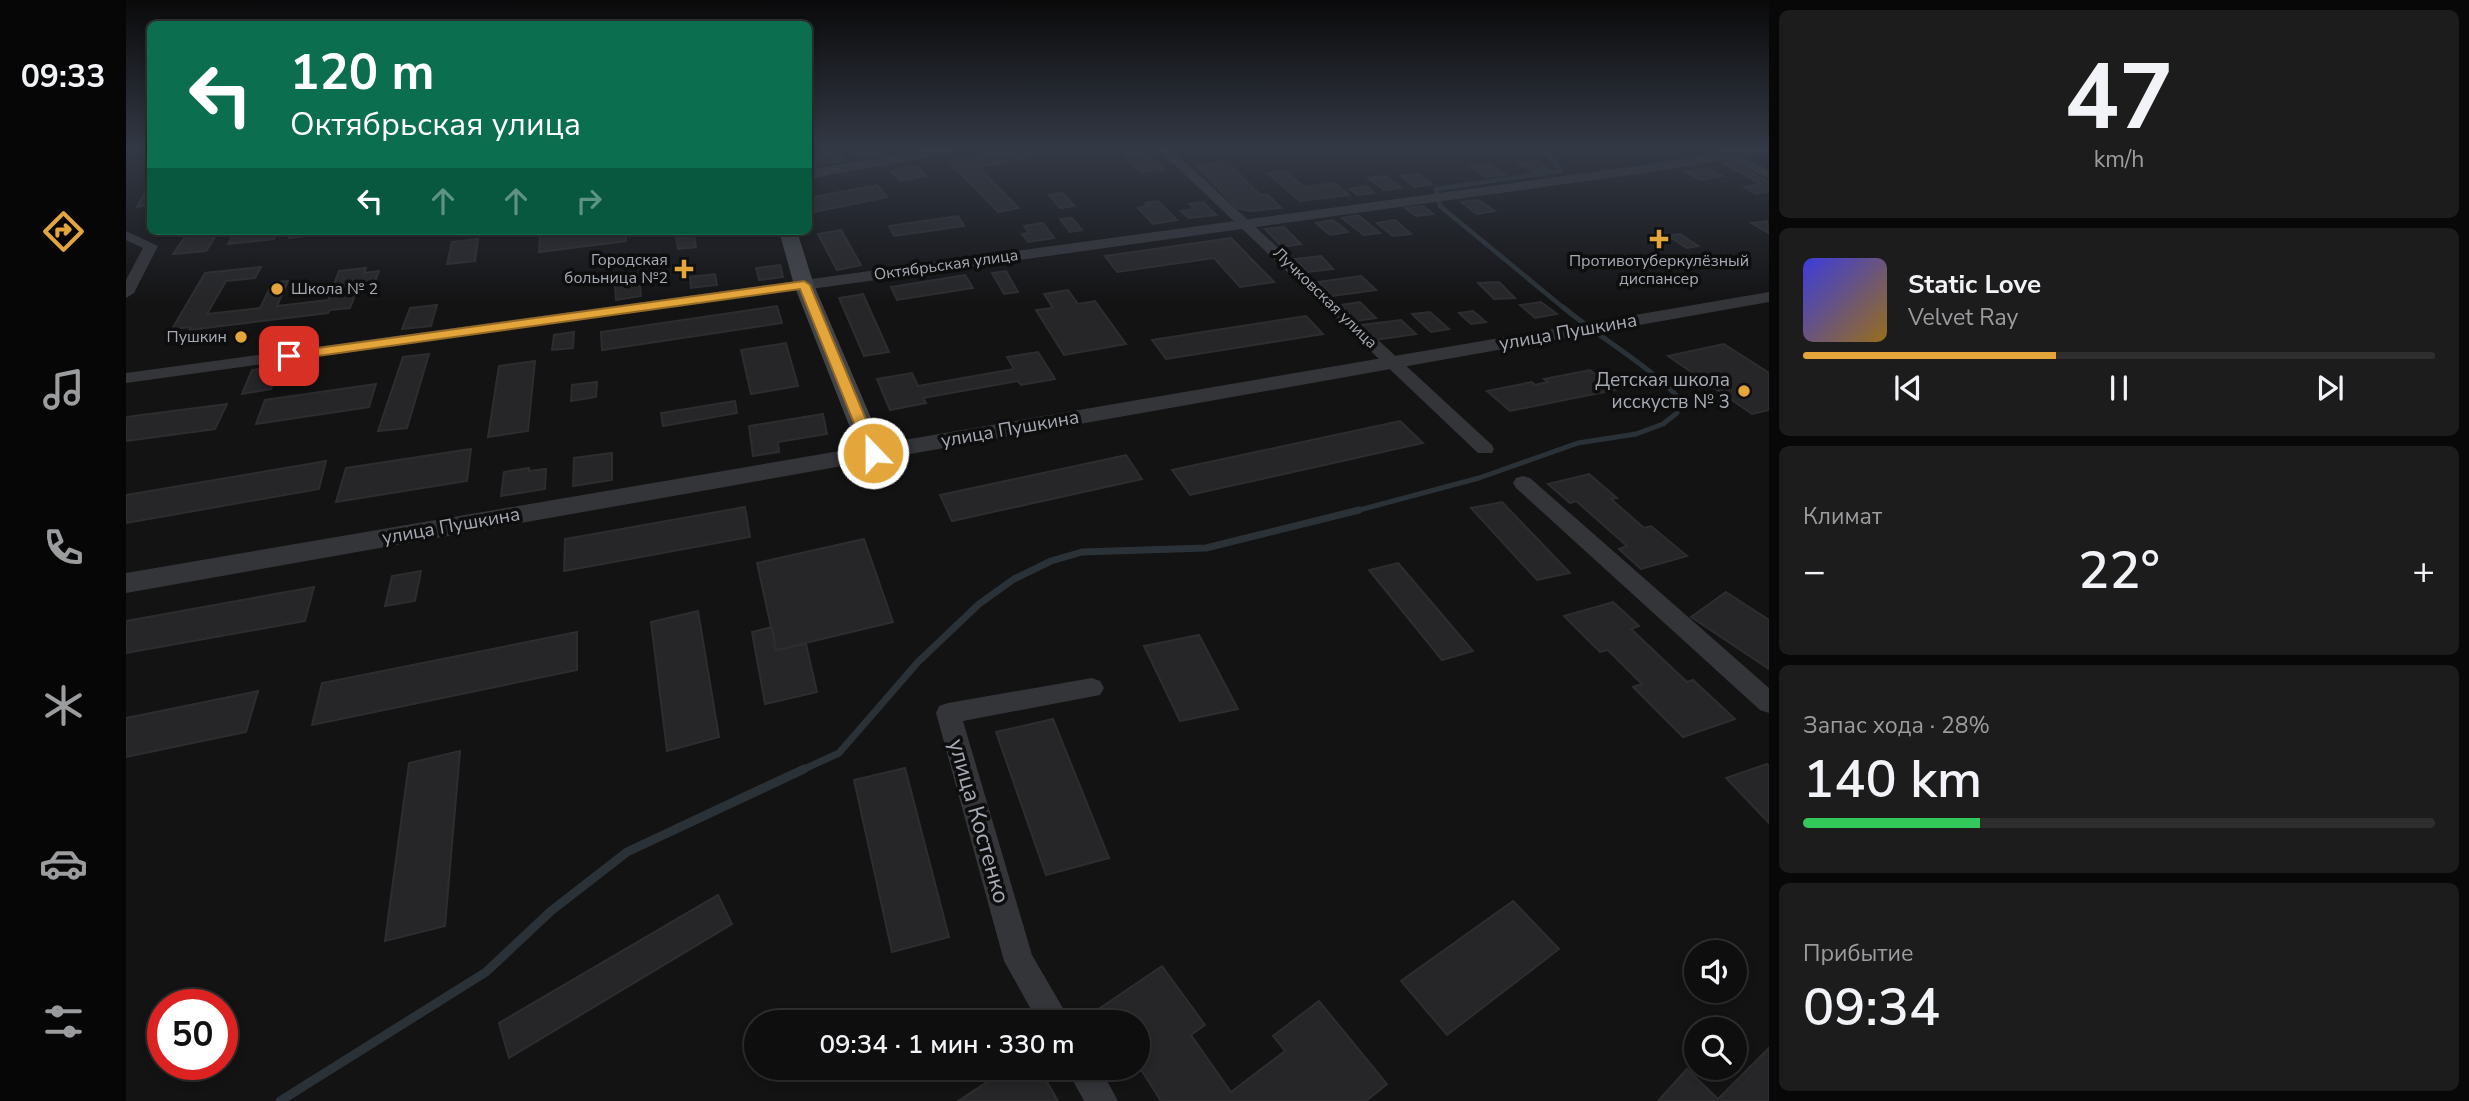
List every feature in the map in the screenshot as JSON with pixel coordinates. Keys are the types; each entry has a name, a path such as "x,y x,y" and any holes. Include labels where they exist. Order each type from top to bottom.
{"main road":[{"path":"789,235 804,285 873,453"}],"street":[{"name":"Лучковская улица","path":"1222,200 1391,363 1485,449"},
{"name":"Октябрьская улица","path":"126,378 1414,200"},
{"path":"126,235 151,246 126,293"},
{"name":"улица Пушкина","path":"126,583 1769,297"},
{"path":"1523,483 1769,703"},
{"name":"улица Костенко","path":"1048,1010 1019,961 948,713 1092,688"},
{"path":"1089,1080 1102,1101"}],"building":[{"path":"141,200 147,200 147,205 137,207"},
{"path":"812,200 871,200 815,212"},
{"path":"987,200 1011,200 1019,208 998,212"},
{"path":"1054,200 1069,200 1074,206 1060,208"},
{"path":"1230,200 1273,200 1281,208 1250,211 1237,208"},
{"path":"1479,200 1495,211 1477,214 1461,202"},
{"path":"1158,201 1177,220 1153,224 1138,208 1148,206 1145,203"},
{"path":"1203,202 1216,215 1189,218 1181,211 1195,209 1190,204"},
{"path":"1423,206 1433,214 1416,216 1405,208"},
{"path":"1358,215 1380,233 1364,235 1342,218"},
{"path":"958,216 964,226 894,236 889,226"},
{"path":"1072,218 1082,230 1070,232 1060,219"},
{"path":"1333,220 1348,232 1330,235 1316,223"},
{"path":"1395,220 1411,234 1393,236 1377,223"},
{"path":"1767,221 1769,233 1751,223"},
{"path":"1043,223 1054,238 1028,242 1022,234 1029,233 1024,226"},
{"path":"1284,227 1301,244 1282,247 1265,229"},
{"path":"841,230 861,265 837,270 818,234"},
{"path":"1680,234 1698,246 1687,248 1668,236"},
{"path":"186,235 216,235 206,251 173,254"},
{"path":"233,235 276,235 274,239 228,244"},
{"path":"290,235 314,235 289,238"},
{"path":"626,235 626,241 539,252 540,236"},
{"path":"694,235 696,247 678,249 676,237"},
{"path":"1231,238 1274,282 1240,287 1214,258 1117,272 1105,256"},
{"path":"478,239 475,261 447,264 452,242"},
{"path":"1321,256 1333,269 1307,272 1295,259"},
{"path":"780,265 783,277 759,280 756,268"},
{"path":"261,267 255,278 226,281 207,314 260,308 273,282 288,281 277,306 328,300 339,271 366,268 364,273 379,271 373,286 358,288 350,308 189,330 191,327 172,329 205,273"},
{"path":"1006,271 1018,292 1004,294 992,273"},
{"path":"715,274 717,285 691,288 690,277"},
{"path":"639,275 641,296 616,300 615,286 623,285 623,277"},
{"path":"965,275 973,288 897,300 891,287"},
{"path":"1361,276 1376,290 1332,296 1318,282"},
{"path":"1499,282 1515,298 1494,299 1478,283"},
{"path":"1068,290 1078,304 1095,301 1126,344 1064,355 1036,310 1053,308 1044,294"},
{"path":"863,294 889,352 864,356 839,298"},
{"path":"1360,302 1376,318 1356,321 1341,305"},
{"path":"1541,302 1557,314 1535,318 1520,305"},
{"path":"437,305 431,326 402,329 410,308"},
{"path":"777,306 782,323 602,350 601,332"},
{"path":"1473,311 1486,322 1471,324 1459,313"},
{"path":"1430,312 1449,329 1431,332 1412,314"},
{"path":"1306,316 1323,334 1166,359 1152,340"},
{"path":"1401,320 1416,334 1375,340 1361,325"},
{"path":"574,332 573,348 552,350 554,335"},
{"path":"786,343 798,386 751,394 741,350"},
{"name":"Детская школа исскуств № 3","path":"1724,344 1769,373 1769,410 1752,414 1668,356"},
{"path":"1038,352 1055,379 1021,385 1018,381 923,398 926,403 890,410 877,379 912,373 918,386 1014,369 1007,357"},
{"path":"429,354 407,428 378,431 403,357"},
{"path":"535,361 528,431 488,437 499,366"},
{"path":"281,366 271,389 242,394 252,370"},
{"path":"1590,370 1615,390 1510,411 1487,391 1532,382 1535,385 1548,382 1544,379"},
{"path":"597,382 596,397 571,401 572,385"},
{"path":"376,384 369,407 256,424 265,400"},
{"path":"735,401 737,413 663,426 661,413"},
{"path":"227,404 215,429 126,441 126,417"},
{"path":"823,414 827,434 778,442 779,452 753,456 749,426"},
{"path":"1400,421 1423,443 1190,495 1172,470"},
{"path":"471,449 467,481 336,502 346,468"},
{"path":"612,453 612,480 573,486 574,458"},
{"path":"1126,455 1142,479 952,521 940,495"},
{"path":"326,461 319,489 126,523 126,495"},
{"path":"529,468 529,471 546,469 545,489 501,496 504,472"},
{"path":"1589,474 1617,498 1611,499 1644,528 1651,526 1687,556 1641,569 1619,549 1627,546 1576,501 1570,503 1548,484"},
{"path":"1502,502 1570,573 1537,580 1471,508"},
{"path":"745,507 750,537 564,571 565,539"},
{"path":"864,539 893,622 776,650 757,563"},
{"path":"1398,563 1473,651 1442,660 1369,570"},
{"path":"421,571 415,601 385,606 392,576"},
{"path":"314,587 305,621 126,653 126,621"},
{"path":"1726,592 1769,620 1769,669 1691,617"},
{"path":"1613,602 1639,626 1631,629 1687,682 1693,680 1735,719 1683,737 1633,687 1642,684 1608,650 1600,652 1564,616"},
{"path":"698,611 719,737 667,751 651,622"},
{"path":"772,627 776,650 806,644 817,692 765,704 752,632"},
{"path":"577,632 577,670 312,725 322,683"},
{"path":"1199,635 1238,709 1180,721 1144,646"},
{"path":"258,691 246,732 126,757 126,718"},
{"path":"1053,719 1109,858 1046,875 996,732"},
{"path":"460,751 445,926 385,941 409,763"},
{"path":"1767,764 1769,766 1769,823 1726,778"},
{"path":"905,768 949,937 892,952 854,780"},
{"path":"718,895 732,924 509,1058 499,1023"},
{"path":"1513,901 1559,949 1447,1035 1401,981"},
{"path":"1162,966 1205,1025 1191,1035 1231,1092 1285,1051 1273,1036 1319,1001 1387,1084 1366,1101 1161,1101 1148,1080 1150,1080 1150,1010 1100,1008"},
{"path":"1769,1048 1769,1101 1658,1101 1684,1072 1684,1080 1698,1080 1718,1099 1737,1080 1747,1080 1747,1070"},
{"path":"990,1080 1046,1080 1058,1101 958,1101"}],"waterway":[{"path":"1439,200 1440,206 1565,309"},
{"path":"1352,512 1479,478 1578,443 1636,434 1663,424 1677,413 1680,399 1667,386 1563,307"},
{"path":"800,771 839,753 918,662 979,604 1014,579 1051,561 1082,552 1206,548 1359,510"},
{"path":"280,1101 486,972 551,911 627,852 804,769"}],"place":[{"name":"Противотуберкулёзный диспансер","path":"1659,239"},
{"name":"Городская больница №2","path":"684,269"},
{"name":"Школа № 2","path":"277,289"},
{"name":"Пушкин","path":"241,337"},
{"name":"Детская школа исскуств № 3","path":"1744,391"}],"route":[{"path":"289,356 804,285 873,453"}]}
